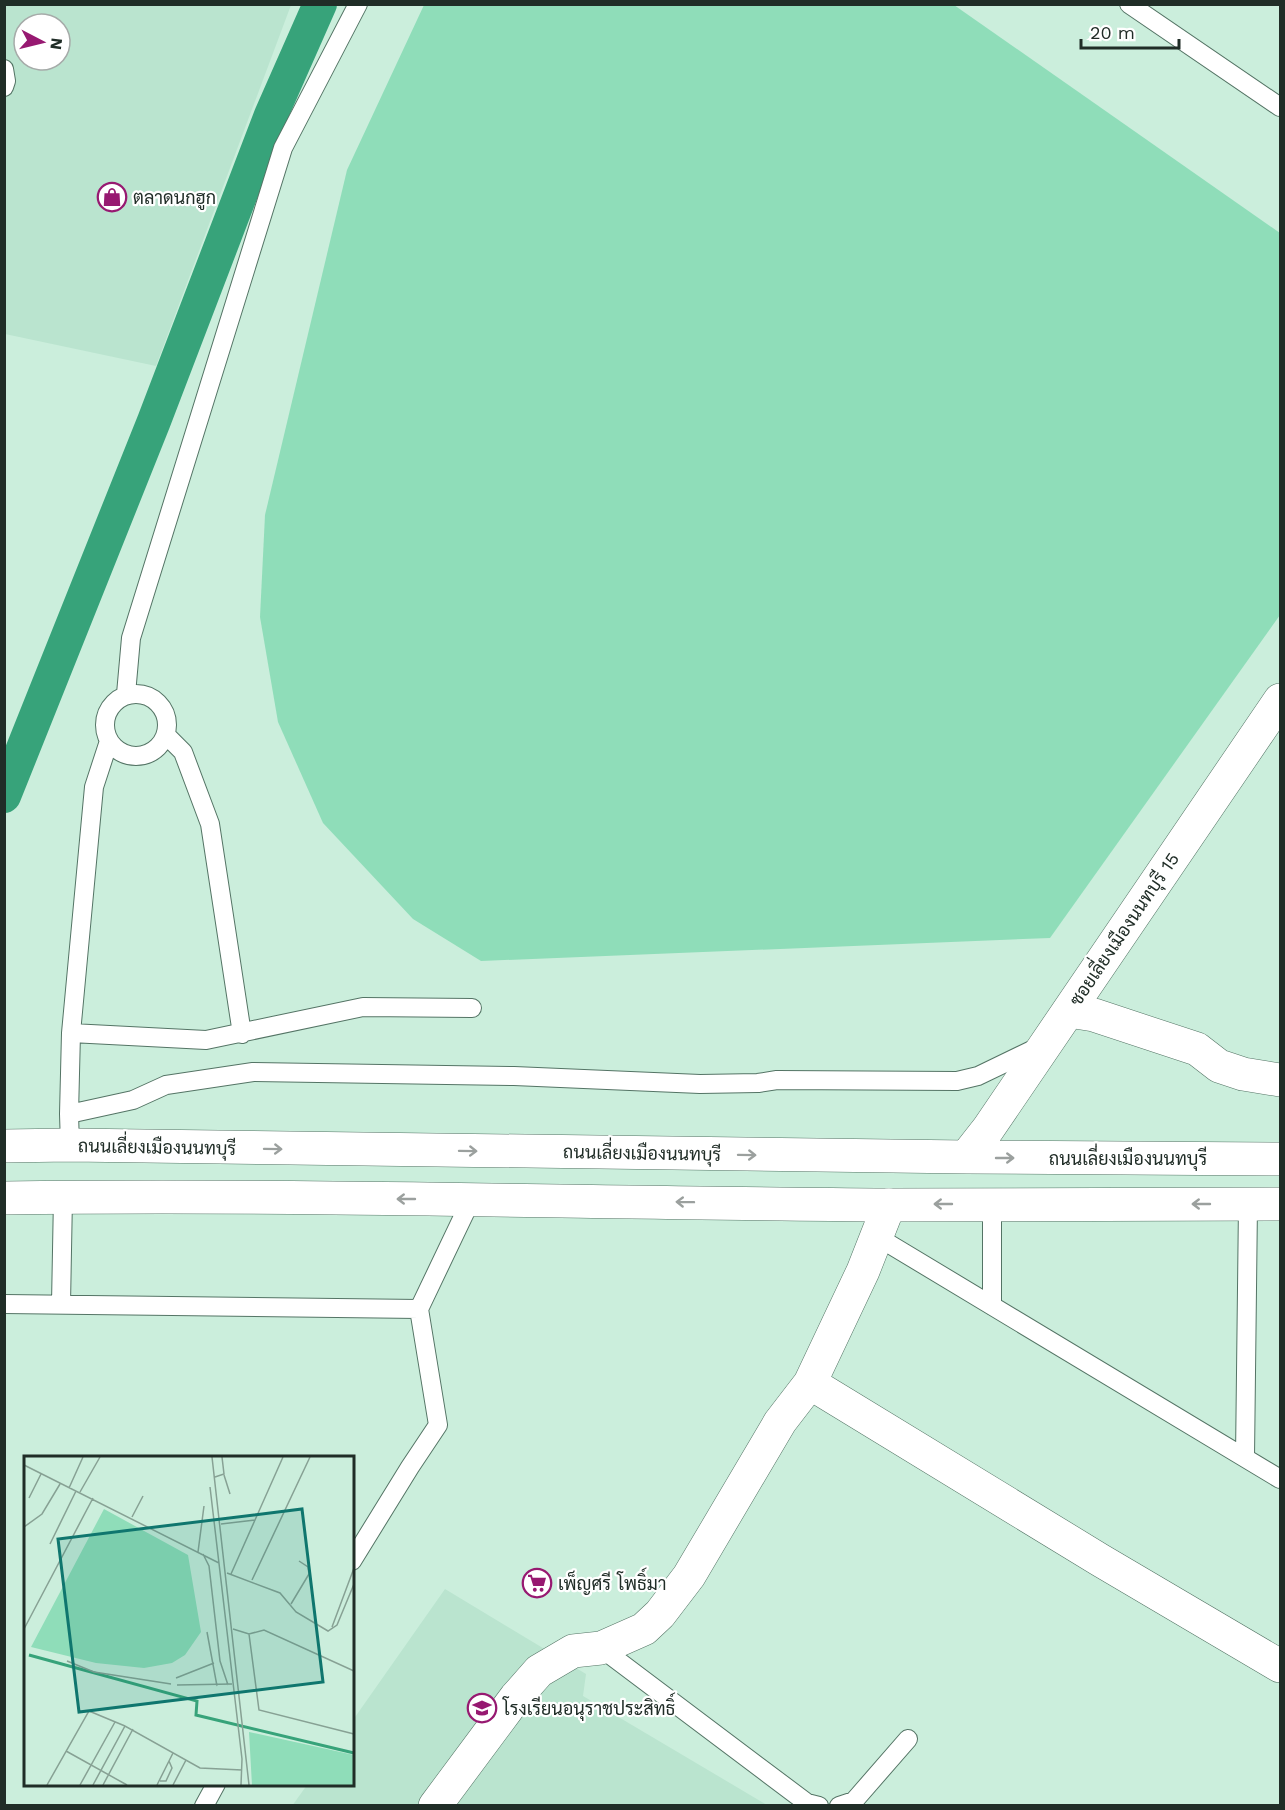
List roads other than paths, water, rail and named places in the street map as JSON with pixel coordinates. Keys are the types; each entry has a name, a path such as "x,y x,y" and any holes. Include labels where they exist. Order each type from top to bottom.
{"main road":[{"name":"ซอยเลี่ยงเมืองนนทบุรี 15","path":"966,1157 988,1129 1281,700"},
{"path":"1069,1011 1094,1015 1197,1049 1219,1066 1242,1074 1281,1080"},
{"name":"ถนนเลี่ยงเมืองนนทบุรี","path":"4,1146 70,1129 966,1157 1281,1159"},
{"path":"4,1198 889,1204 1281,1204"},
{"path":"435,1806 516,1697 539,1671 573,1651 601,1648 644,1629 660,1614 689,1576 780,1422 810,1383 863,1271 889,1204"},
{"path":"810,1383 1100,1560 1281,1666"}],"lane":[{"path":"126,694 131,638 283,148 358,4"},
{"path":"1129,4 1281,107"},
{"path":"4,69 6,81 4,87"},
{"path":"140,693 154,698 163,708 168,721 166,735 158,747 147,755 132,756 119,752 109,741 104,728 106,714 114,702 126,694 140,693"},
{"path":"166,735 183,752 210,824 242,1034"},
{"path":"109,741 94,787 71,1033 70,1129 166,1085 253,1072 514,1076 700,1084 758,1083 777,1080 957,1081 978,1076 1047,1043"},
{"path":"71,1033 206,1040 363,1007 472,1008"},
{"path":"61,1304 63,1197"},
{"path":"354,1558 438,1425 419,1309 471,1200"},
{"path":"992,1204 992,1306"},
{"path":"1245,1457 1248,1204"},
{"path":"876,1236 1281,1479"},
{"path":"4,1304 419,1309"},
{"path":"601,1648 807,1803 819,1806"},
{"path":"838,1806 854,1801 908,1739"},
{"path":"204,1806 215,1786"}],"waterway":[{"path":"4,796 154,421 271,115 320,4"}],"place":[{"name":"ตลาดนกฮูก","path":"112,197"},
{"name":"เพ็ญศรี โพธิ์มา","path":"537,1583"},
{"name":"โรงเรียนอนุราชประสิทธิ์","path":"482,1708"}]}
